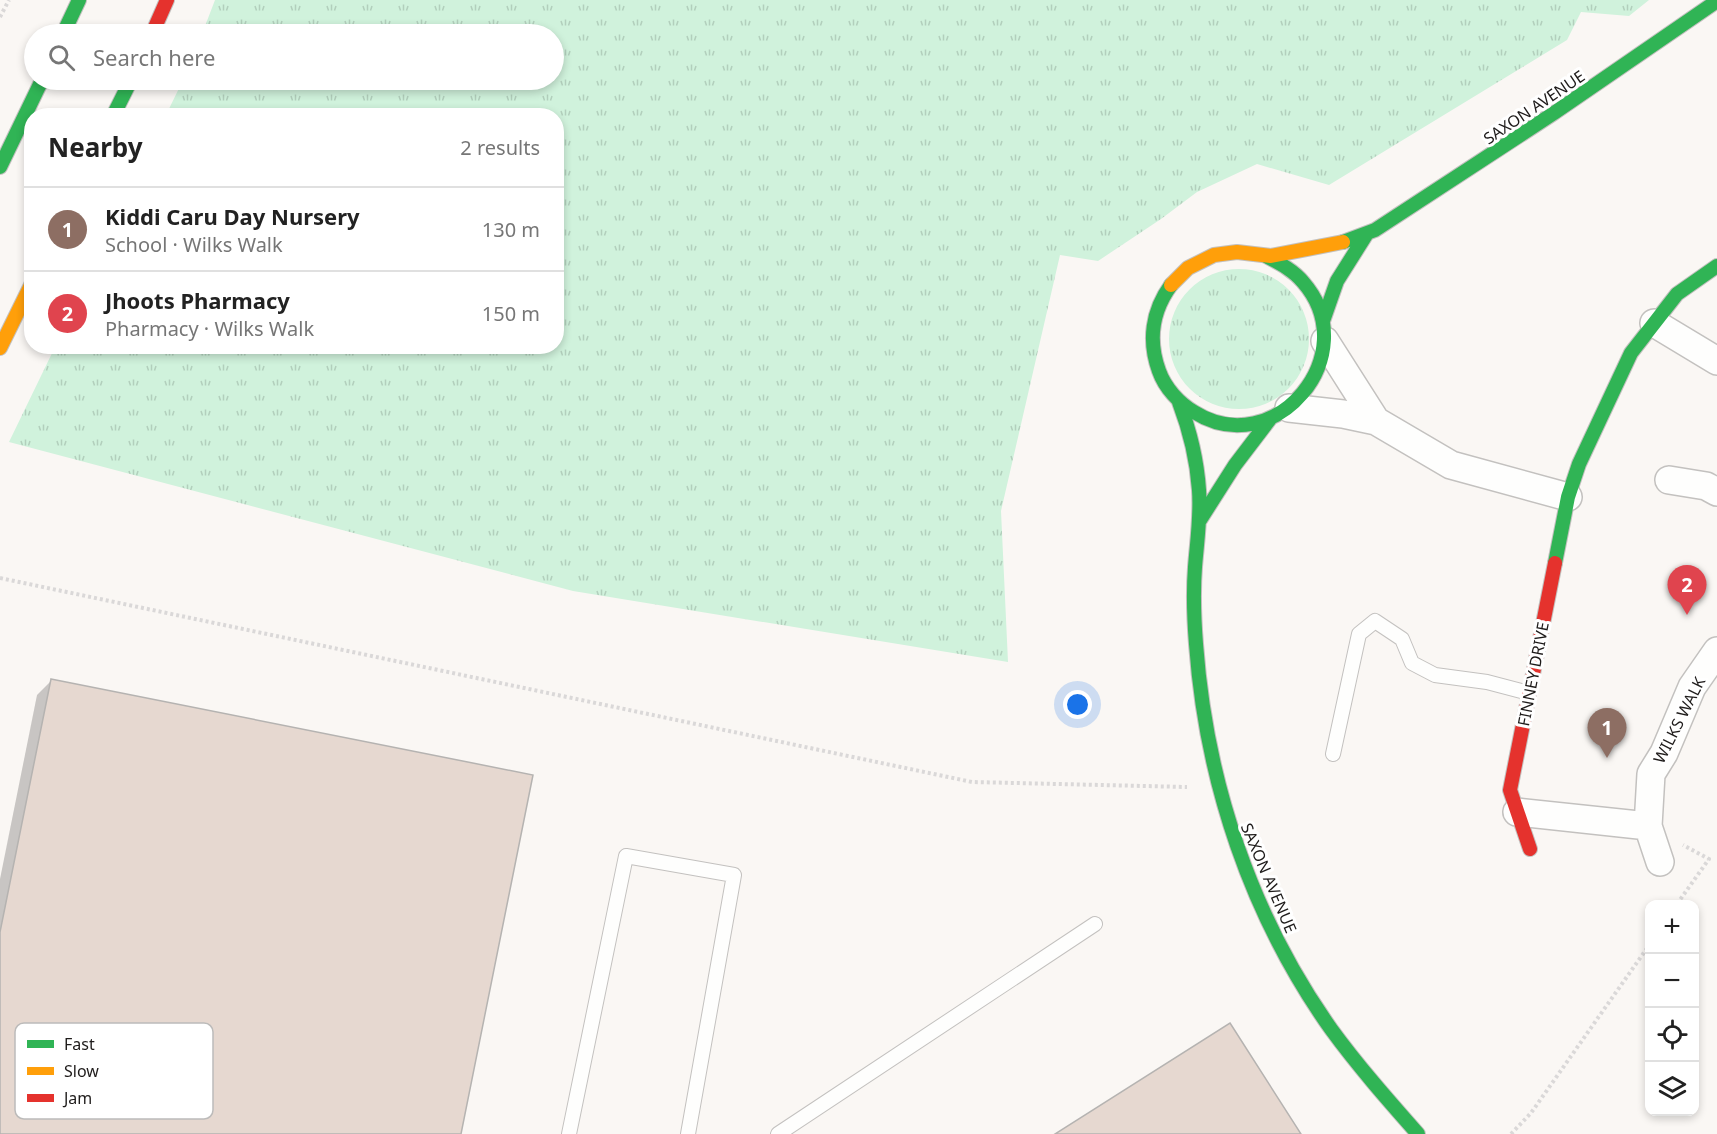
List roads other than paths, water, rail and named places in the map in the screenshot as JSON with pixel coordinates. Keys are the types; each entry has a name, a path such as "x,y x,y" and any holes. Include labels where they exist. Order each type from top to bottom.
{"main road":[{"path":"68,24 80,0"},
{"path":"156,24 167,0"},
{"name":"SAXON AVENUE","path":"1280,413 1249,424 1227,424 1201,417 1179,402 1163,382 1153,358 1151,332 1157,306 1171,284 1190,266 1214,255 1240,252 1266,256 1366,235 1531,130 1717,1"},
{"path":"28,108 37,90"},
{"path":"117,108 126,90"},
{"path":"0,166 24,117"},
{"name":"SAXON AVENUE","path":"1200,520 1235,465 1280,413 1308,390 1320,366 1324,331 1337,281 1366,235"},
{"name":"SAXON AVENUE","path":"1266,256 1289,269 1308,287 1317,303 1324,331"},
{"name":"FINNEY DRIVE","path":"1530,849 1510,790 1568,497 1580,464 1631,353 1677,294 1717,266"},
{"path":"0,348 24,299"},
{"name":"SAXON AVENUE","path":"1179,402 1191,434 1198,474 1200,520 1194,580 1198,680 1205,735 1237,852 1281,950 1333,1034 1390,1105 1418,1134"}],"street":[{"path":"1654,323 1717,361"},
{"path":"1324,331 1376,421"},
{"path":"1280,413 1343,414 1376,421 1450,465 1568,497"},
{"path":"1669,480 1706,486 1717,492"},
{"name":"WILKS WALK","path":"1660,862 1648,826 1651,774 1664,753 1692,687 1717,651"},
{"path":"1517,812 1648,826"}],"lane":[{"path":"1333,754 1359,634 1375,621 1402,639 1412,663 1435,675 1487,682 1529,693"},
{"path":"569,1134 626,856 734,875 688,1134"},
{"path":"778,1134 1095,924"}],"place":[{"name":"Jhoots Pharmacy","path":"1687,615"},
{"name":"Kiddi Caru Day Nursery","path":"1607,758"}]}
